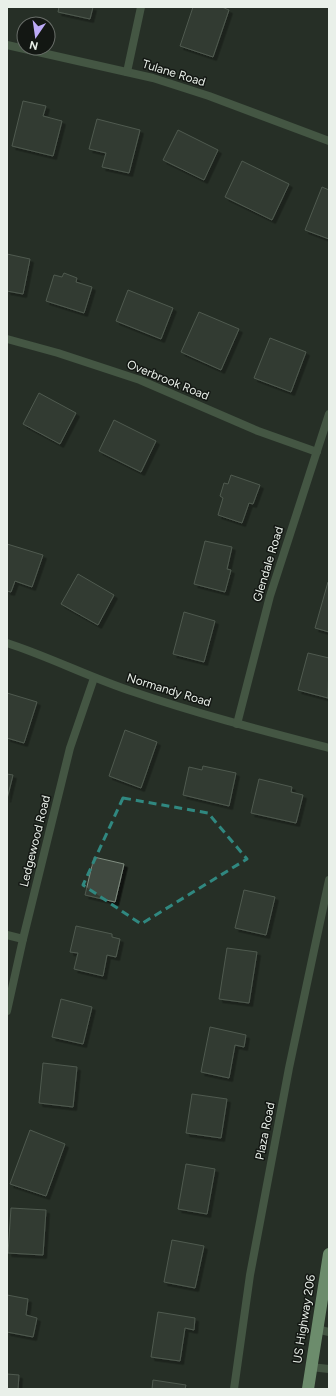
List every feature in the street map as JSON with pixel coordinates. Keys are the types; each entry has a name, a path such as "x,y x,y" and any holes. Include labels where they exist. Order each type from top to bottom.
{"highway":[{"name":"US Highway 206","path":"308,1389 329,1254"}],"street":[{"path":"127,72 141,7"},
{"name":"Tulane Road","path":"7,45 154,78 208,96 329,141"},
{"name":"Overbrook Road","path":"7,339 58,353 140,380 258,431 317,452"},
{"name":"Glendale Road","path":"237,724 270,596 329,414"},
{"name":"Normandy Road","path":"7,642 94,678 135,693 237,724 329,748"},
{"name":"Ledgewood Road","path":"7,1011 23,939 70,748 94,678"},
{"name":"Plaza Road","path":"234,1389 250,1275 288,1068 329,880"},
{"path":"7,935 23,939"},
{"path":"316,1330 329,1332"},
{"path":"311,1367 329,1369"}],"highlighted area":[{"path":"123,798 208,813 247,859 141,924 83,885"}],"building":[{"path":"59,7 93,7 90,19 58,12"},
{"path":"193,7 222,7 229,10 213,57 180,46"},
{"path":"23,101 46,106 43,116 62,121 53,156 12,146"},
{"path":"97,119 140,130 129,173 102,167 106,153 89,149"},
{"path":"178,130 218,150 204,180 163,160"},
{"path":"242,161 289,184 272,220 225,197"},
{"path":"322,187 329,190 329,239 305,230"},
{"path":"7,254 30,259 23,294 7,291"},
{"path":"64,273 77,278 76,282 92,287 84,313 46,301 54,275 62,277"},
{"path":"128,290 173,308 161,339 116,321"},
{"path":"199,312 239,329 221,370 181,352"},
{"path":"270,338 306,352 291,392 254,378"},
{"path":"39,393 76,413 60,444 23,424"},
{"path":"114,420 156,441 141,472 99,451"},
{"path":"231,475 260,485 253,504 249,503 242,523 218,515 223,498 220,496 224,483 228,484"},
{"path":"205,541 232,547 227,569 231,570 225,592 194,584"},
{"path":"7,544 43,555 32,587 15,581 11,592 7,591"},
{"path":"78,574 114,595 98,625 61,604"},
{"path":"329,582 329,632 315,628"},
{"path":"184,612 215,621 204,662 173,654"},
{"path":"308,653 329,658 328,698 298,690"},
{"path":"7,693 37,702 24,743 7,738"},
{"path":"125,730 157,742 141,788 109,776"},
{"path":"203,766 236,773 229,806 183,795 189,767 202,770"},
{"path":"7,774 13,775 7,799"},
{"path":"259,779 292,787 291,792 303,795 296,823 251,813"},
{"path":"94,857 124,864 115,902 85,895"},
{"path":"244,890 275,897 266,935 235,928"},
{"path":"76,926 112,934 112,937 120,939 116,957 107,955 103,976 74,969 78,953 70,952"},
{"path":"227,948 257,952 249,1003 219,999"},
{"path":"61,999 92,1007 83,1044 52,1037"},
{"path":"210,1027 246,1035 244,1047 235,1045 229,1078 201,1072"},
{"path":"43,1063 77,1067 73,1107 39,1103"},
{"path":"192,1094 227,1099 221,1138 186,1133"},
{"path":"30,1130 65,1144 46,1196 10,1184"},
{"path":"186,1164 215,1169 207,1214 178,1209"},
{"path":"11,1208 46,1210 43,1255 8,1253"},
{"path":"172,1240 204,1246 195,1288 164,1282"},
{"path":"7,1295 28,1299 26,1315 37,1318 33,1337 7,1332"},
{"path":"158,1312 195,1318 194,1330 185,1328 180,1361 151,1357"},
{"path":"7,1374 19,1375 18,1389 7,1389"},
{"path":"153,1380 186,1385 185,1389 152,1389"}]}
